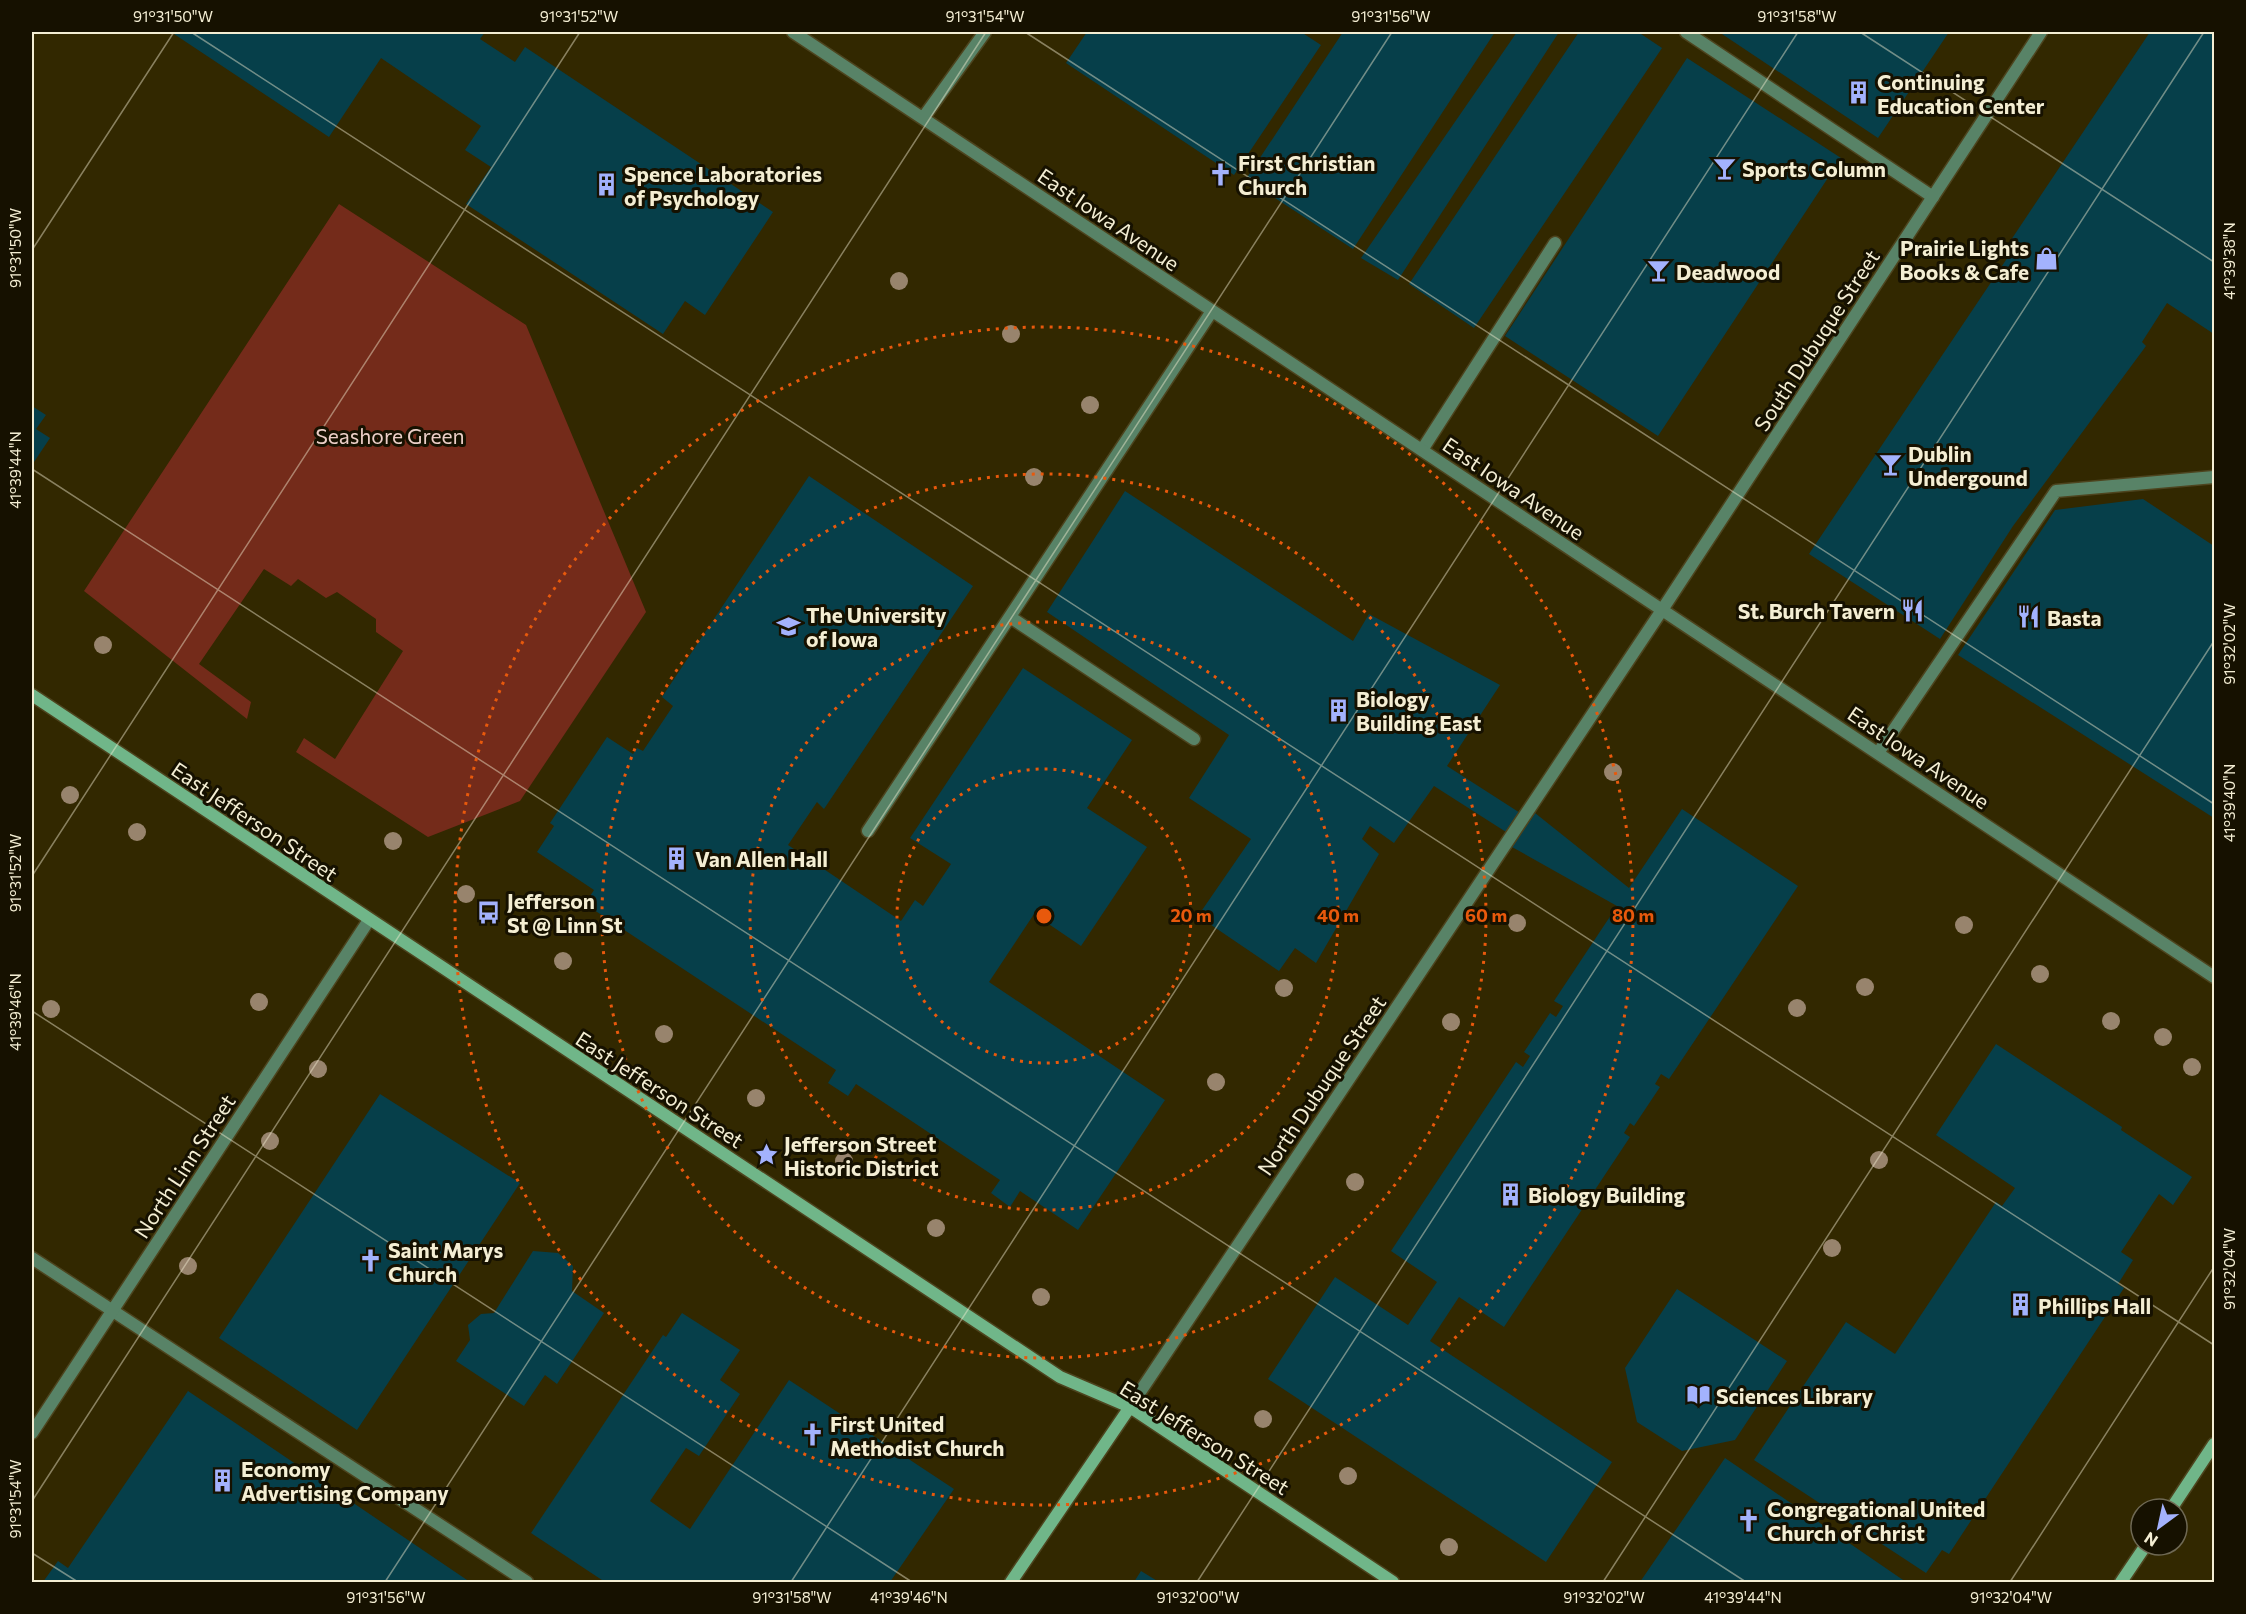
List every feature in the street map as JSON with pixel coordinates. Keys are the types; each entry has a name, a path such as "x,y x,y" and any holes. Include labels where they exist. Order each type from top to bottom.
{"main road":[{"name":"East Jefferson Street","path":"32,695 1060,1377 1130,1407 1394,1582"},
{"name":"North Dubuque Street","path":"1011,1582 1130,1407"},
{"path":"2179,1497 2214,1444"},
{"path":"2121,1582 2138,1557"}],"street":[{"name":"East Iowa Avenue","path":"793,32 2214,977"},
{"path":"923,118 985,32"},
{"path":"1686,32 1933,197"},
{"name":"South Dubuque Street","path":"1662,610 2041,32"},
{"path":"1422,450 1555,243"},
{"path":"868,831 1212,310"},
{"path":"1878,753 2056,491 2214,477"},
{"name":"North Dubuque Street","path":"1130,1407 1662,610"},
{"path":"1010,617 1194,739"},
{"name":"North Linn Street","path":"32,1433 369,920"},
{"path":"32,1258 527,1582"}],"green space":[{"name":"Seashore Green","path":"339,204 526,325 646,612 520,801 428,837 296,752 304,738 335,759 403,651 376,632 376,619 337,592 326,598 298,579 291,586 264,569 199,664 251,702 247,719 84,591"}],"building":[{"name":"Spence Laboratories of Psychology","path":"171,32 485,32 480,39 515,62 525,47 773,212 705,315 685,301 663,334 466,204 491,167 465,150 481,126 381,58 329,137"},
{"path":"1087,32 1301,32 1321,45 1234,175 1066,63"},
{"path":"1343,32 1495,32 1353,249 1246,179"},
{"path":"1517,32 1559,32 1398,280 1361,258"},
{"path":"1579,32 1638,32 1662,48 1474,328 1409,284"},
{"name":"Continuing Education Center","path":"1719,32 1949,32 1878,138"},
{"path":"2150,32 2214,32 2214,334 2167,303 2142,342 2146,346 2013,526 1940,639 1809,554 2010,254 2005,249"},
{"path":"1687,58 1841,158 1658,436 1505,336"},
{"path":"32,406 46,415 36,429 50,438 32,465"},
{"name":"Van Allen Hall","path":"809,476 973,586 824,809 817,802 788,845 901,921 915,900 923,906 951,864 910,838 1023,668 1132,740 1087,808 1147,847 1081,946 1034,914 989,982 1165,1100 1078,1230 1020,1191 1010,1207 991,1193 1000,1180 856,1084 848,1096 828,1083 836,1070 585,904 594,890 537,852 554,826 550,823 607,737 633,754 637,748 643,751 673,706 662,697"},
{"path":"1125,491 1353,641 1369,614 1500,685 1447,766 1531,820 1535,813 1629,888 1682,809 1798,886 1669,1079 1661,1074 1655,1084 1660,1087 1634,1126 1630,1123 1624,1133 1630,1137 1504,1327 1459,1297 1430,1341 1612,1462 1546,1562 1268,1379 1335,1277 1408,1325 1437,1282 1391,1251 1516,1062 1523,1067 1530,1056 1524,1052 1550,1013 1556,1017 1563,1006 1554,1001 1617,906 1512,847 1517,839 1434,786 1394,843 1370,826 1362,839 1379,854 1316,963 1295,948 1279,971 1198,916 1251,839 1189,798 1229,735 1047,612"},
{"path":"2143,499 2214,546 2214,818 1958,655 2055,510"},
{"name":"Phillips Hall","path":"1996,1044 2122,1127 2121,1130 2192,1177 2173,1205 2159,1194 2121,1252 2133,1260 2118,1284 2124,1288 1949,1554 1942,1550 1926,1573 1754,1460 1846,1322 1895,1354 1996,1202 2002,1206 2015,1188 1936,1135"},
{"name":"Saint Marys Church","path":"380,1094 520,1183 357,1430 219,1338"},
{"path":"533,1251 558,1253 573,1266 572,1291 604,1313 557,1384 545,1375 524,1406 456,1361 470,1340 468,1325 481,1314 494,1313"},
{"name":"Sciences Library","path":"1677,1289 1787,1361 1735,1440 1682,1451 1637,1422 1625,1368"},
{"path":"682,1313 740,1350 720,1380 740,1394 699,1456 686,1448 650,1501 690,1529 789,1380 954,1489 890,1582 605,1582 531,1533 663,1335 666,1337"},
{"name":"Economy Advertising Company","path":"188,1391 470,1582 43,1582 58,1561 68,1568"},
{"name":"Congregational United Church of Christ","path":"1725,1458 1906,1582 1640,1582"},
{"path":"1141,1571 1159,1582 1134,1582"}],"place":[{"name":"Continuing Education Center","path":"1859,93"},
{"name":"Sports Column","path":"1724,168"},
{"name":"First Christian Church","path":"1220,174"},
{"name":"Spence Laboratories of Psychology","path":"606,185"},
{"name":"Prairie Lights Books & Cafe","path":"2047,259"},
{"name":"Deadwood","path":"1658,271"},
{"name":"Dublin Undergound","path":"1890,465"},
{"name":"St. Burch Tavern","path":"1913,610"},
{"name":"Basta","path":"2029,617"},
{"name":"The University of Iowa","path":"788,626"},
{"name":"Biology Building East","path":"1338,710"},
{"name":"Van Allen Hall","path":"677,858"},
{"name":"Jefferson St @ Linn St","path":"489,912"},
{"name":"Jefferson Street Historic District","path":"766,1155"},
{"name":"Biology Building","path":"1510,1194"},
{"name":"Saint Marys Church","path":"370,1261"},
{"name":"Phillips Hall","path":"2020,1305"},
{"name":"Sciences Library","path":"1698,1395"},
{"name":"First United Methodist Church","path":"812,1435"},
{"name":"Economy Advertising Company","path":"223,1480"},
{"name":"Congregational United Church of Christ","path":"1749,1520"}]}
